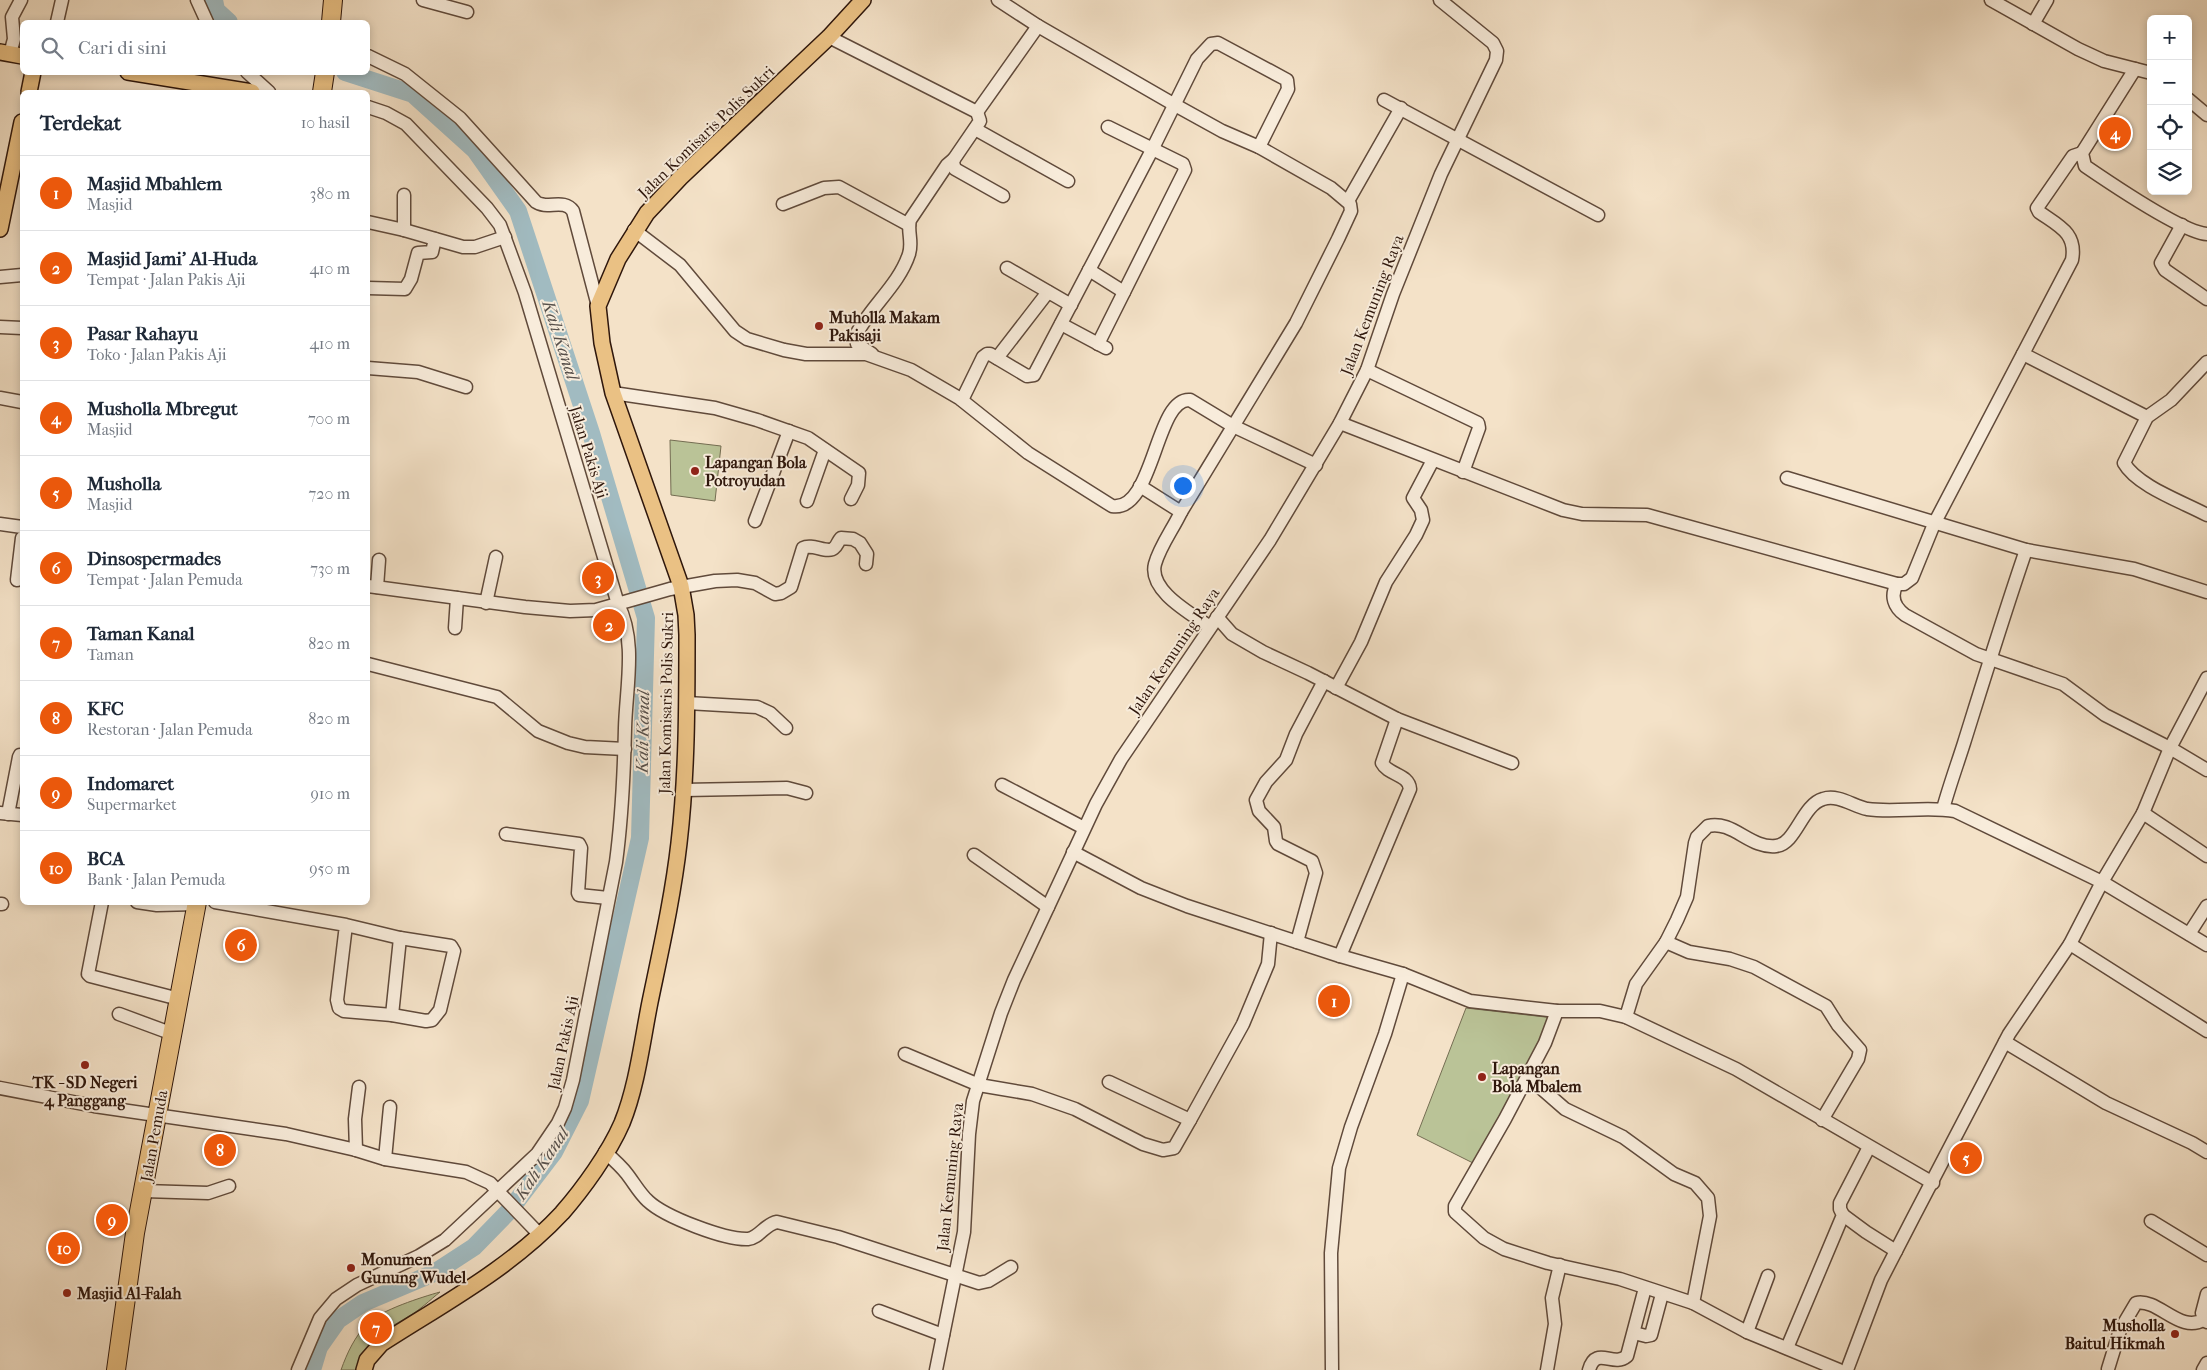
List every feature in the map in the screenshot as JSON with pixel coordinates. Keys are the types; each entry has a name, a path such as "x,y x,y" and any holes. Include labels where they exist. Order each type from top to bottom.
{"highway":[{"path":"331,20 333,0"},
{"name":"Jalan Pemuda","path":"116,1370 135,1233 196,905"}],"main road":[{"name":"Jalan Komisaris Polis Sukri","path":"364,1370 372,1352 381,1344 497,1270 577,1194 622,1123 638,1060 673,887 684,790 687,703 686,615 675,588 613,393 601,334 598,306 618,259 634,230 647,213 680,178 829,37 863,0"},
{"path":"29,90 32,75"},
{"path":"150,75 179,79 226,90"},
{"path":"0,229 2,210 20,131"}],"street":[{"path":"11,54 14,39 12,17 21,0"},
{"path":"57,20 62,0"},
{"path":"197,0 206,20"},
{"path":"423,0 468,12"},
{"path":"998,0 1038,26 1175,105 1222,131 1259,147 1331,188 1348,201 1350,211 1296,324 1181,512 1156,559 1154,566 1155,578 1164,593 1263,652 1397,719 1512,763"},
{"name":"Jalan Kemuning Raya","path":"936,1370 964,1232 969,1134 974,1101 1008,996 1084,828 1121,760 1294,501 1340,423 1367,370 1393,294 1457,138 1492,72 1497,54 1494,44 1440,0"},
{"path":"1991,0 2104,61 2147,72"},
{"path":"2033,24 2047,0"},
{"path":"977,112 1038,26"},
{"path":"829,37 977,112 980,118 975,129 929,191 909,225 911,247 905,264 892,286 856,335 857,344 876,357"},
{"path":"962,400 983,357 988,354 1025,375 1034,375 1152,150 1197,58 1211,44 1218,43 1283,76 1288,84 1288,89 1259,147"},
{"path":"370,57 404,74 460,118 536,202 544,206 565,205 571,207 598,306"},
{"path":"1340,423 1563,510 1582,514 1647,515 1897,584 1904,584 1912,578 1934,524 2072,260 2074,252 2073,243 2068,234 2039,212 2037,208 2073,156 2082,153 2135,69"},
{"path":"250,75 267,90"},
{"path":"1384,100 1598,215"},
{"path":"2192,102 2207,115"},
{"name":"Jalan Pakis Aji","path":"298,1370 320,1318 336,1299 357,1285 419,1256 445,1240 500,1194 550,1137 565,1108 591,993 616,862 620,833 625,749 627,626 525,293 500,225 487,208 406,124 386,113 370,108"},
{"path":"1348,201 1402,108"},
{"path":"1060,324 1102,346 1124,292 1185,170 1183,164 1108,127"},
{"path":"975,129 1068,181"},
{"path":"2082,153 2085,166 2182,225 2202,234 2207,234"},
{"path":"954,159 952,163 955,169 1003,196"},
{"path":"783,204 824,188 839,187 909,225"},
{"path":"404,195 404,230"},
{"path":"370,222 463,247 475,247 504,237"},
{"path":"2182,225 2161,263 2165,270 2207,299"},
{"path":"634,230 680,265 735,332 784,350 806,354 853,354 876,357 911,370 962,400 1028,453 1112,506 1120,506 1134,498 1176,404 1185,400 1190,400 1233,426 1316,465"},
{"path":"370,288 405,290 411,279 418,253 432,252 435,239"},
{"path":"1007,268 1071,305"},
{"path":"1089,270 1124,292"},
{"path":"0,277 20,275"},
{"path":"997,358 1048,292"},
{"path":"0,327 20,328"},
{"path":"2023,354 2147,417"},
{"path":"2207,362 2171,400 2147,417 2124,463 2128,470 2140,480 2207,515"},
{"path":"370,368 418,372 466,387"},
{"path":"1367,370 1479,424 1463,472"},
{"path":"613,393 715,408 808,438 859,473 858,485 851,499"},
{"path":"0,398 20,402"},
{"path":"755,522 789,431"},
{"path":"807,501 824,450"},
{"path":"1336,688 1360,642 1390,575 1416,535 1423,520 1421,510 1413,498 1434,460"},
{"path":"1787,478 1934,524 2026,550 2134,569 2207,592"},
{"path":"1140,486 1181,512"},
{"path":"0,524 20,527"},
{"path":"380,560 372,586 486,603 570,611 596,610 675,588 736,580 755,583 775,594 781,593 791,587 802,548 809,546 831,550 835,548 841,538 860,543 866,554 866,564"},
{"path":"1943,809 2026,550"},
{"path":"17,580 20,555"},
{"path":"486,603 496,556"},
{"path":"1897,584 1893,594 1900,611 1949,640 1990,659 2024,669 2063,684 2104,715 2170,748 2207,770"},
{"path":"455,628 457,598"},
{"path":"370,665 497,697 538,731 568,743 584,747 625,749"},
{"path":"1847,1370 1881,1280 1896,1251 2005,1042 2070,944 2102,882 2143,813 2170,748 2207,678"},
{"path":"1297,942 1316,873 1312,861 1278,844 1274,827 1258,811 1256,800 1266,782 1286,760 1296,734 1324,681"},
{"path":"687,703 757,707 770,713 786,728"},
{"path":"1340,956 1410,789 1407,780 1385,768 1382,762 1397,719"},
{"path":"20,754 4,813 20,815"},
{"path":"1002,785 1084,828"},
{"path":"684,790 787,788 806,793"},
{"path":"1626,1017 1636,984 1666,942 1678,920 1687,897 1689,872 1698,837 1708,826 1721,825 1757,843 1777,846 1784,844 1814,804 1823,798 1841,799 1868,809 1943,809 1955,811 2102,882 2207,946"},
{"path":"2143,813 2207,856"},
{"path":"506,834 579,844 581,848 578,893 580,895 608,898"},
{"path":"1073,852 1141,888 1186,906 1340,956 1403,974 1458,997 1494,1005 1557,1011 1592,1010 1626,1017 1736,1069 1933,1183"},
{"path":"974,856 1048,907"},
{"path":"101,905 91,950 88,974 179,1000"},
{"path":"232,905 346,925 400,938 451,946 454,952 440,1010 436,1017 426,1021 392,1015 344,1011 339,1008 337,1000 346,925"},
{"path":"2189,934 2207,906"},
{"path":"904,1054 979,1085 1032,1094 1075,1109 1144,1144 1163,1150 1174,1148 1243,1024 1268,964 1271,933"},
{"path":"392,1015 400,938"},
{"path":"1666,942 1689,952 1730,959 1754,966 1826,1006 1838,1025 1860,1050 1858,1059 1822,1120"},
{"path":"2070,944 2207,1031"},
{"path":"1332,1370 1332,1252 1339,1168 1351,1127 1385,1034 1403,974"},
{"path":"1557,1011 1545,1043 1528,1076 1454,1210 1493,1244 1518,1254 1620,1279 1693,1303 1747,1332 1839,1370"},
{"path":"119,1014 173,1034"},
{"path":"2005,1042 2106,1103 2192,1143 2207,1152"},
{"path":"1528,1076 1565,1109 1623,1137 1674,1174 1695,1183 1703,1191 1708,1198 1710,1216 1693,1303"},
{"path":"1109,1082 1190,1120"},
{"path":"356,1150 355,1118 359,1087"},
{"path":"0,1088 158,1115 286,1134 356,1150 385,1159 466,1172 490,1183 537,1232"},
{"path":"385,1159 390,1107"},
{"path":"1869,1147 1840,1203 1840,1209 1842,1215 1896,1251"},
{"path":"605,1152 619,1165 643,1196 654,1206 667,1214 714,1232 748,1239 754,1237 767,1225 777,1222 838,1237 955,1274 973,1282 984,1282 1011,1267"},
{"path":"144,1191 208,1193 229,1186"},
{"path":"1787,1348 1842,1215"},
{"path":"2151,1221 2207,1254"},
{"path":"1547,1370 1555,1324 1552,1298 1560,1265"},
{"path":"1747,1332 1768,1276"},
{"path":"1589,1370 1593,1360 1596,1358 1624,1359 1630,1352 1645,1288"},
{"path":"1634,1333 1646,1336 1651,1335 1662,1294"},
{"path":"2108,1369 2120,1330 2136,1303 2146,1302 2172,1317 2192,1324 2206,1320 2202,1313 2207,1294"},
{"path":"879,1311 943,1335"},
{"path":"2204,1370 2207,1363"}],"green space":[{"name":"Lapangan Bola Potroyudan","path":"670,440 721,446 715,501 671,495"},
{"name":"Lapangan Bola Mbalem","path":"1466,1008 1554,1018 1479,1166 1417,1135"},
{"path":"440,1292 417,1311 377,1337 367,1349 357,1370 341,1370 355,1339 374,1318 402,1304"}],"waterway":[{"name":"Kali Kanal","path":"214,0 216,10 227,20"},
{"name":"Kali Kanal","path":"312,1370 319,1347 338,1320 363,1303 434,1273 474,1247 509,1211 554,1152 580,1101 640,838 646,618 591,433 518,211 475,150 413,94 354,75"}],"place":[{"name":"Musholla Mbregut","path":"2115,133"},
{"name":"Muholla Makam Pakisaji","path":"819,326"},
{"name":"Lapangan Bola Potroyudan","path":"695,471"},
{"name":"Pasar Rahayu","path":"598,578"},
{"name":"Masjid Jami' Al-Huda","path":"609,625"},
{"name":"Dinsospermades","path":"241,945"},
{"name":"Masjid Mbahlem","path":"1334,1001"},
{"name":"TK - SD Negeri 4 Panggang","path":"85,1065"},
{"name":"Lapangan Bola Mbalem","path":"1482,1077"},
{"name":"KFC","path":"220,1150"},
{"name":"Musholla","path":"1966,1158"},
{"name":"Indomaret","path":"112,1220"},
{"name":"BCA","path":"64,1248"},
{"name":"Monumen Gunung Wudel","path":"351,1268"},
{"name":"Masjid Al-Falah","path":"67,1293"},
{"name":"Taman Kanal","path":"376,1328"},
{"name":"Musholla Baitul Hikmah","path":"2175,1334"}]}
